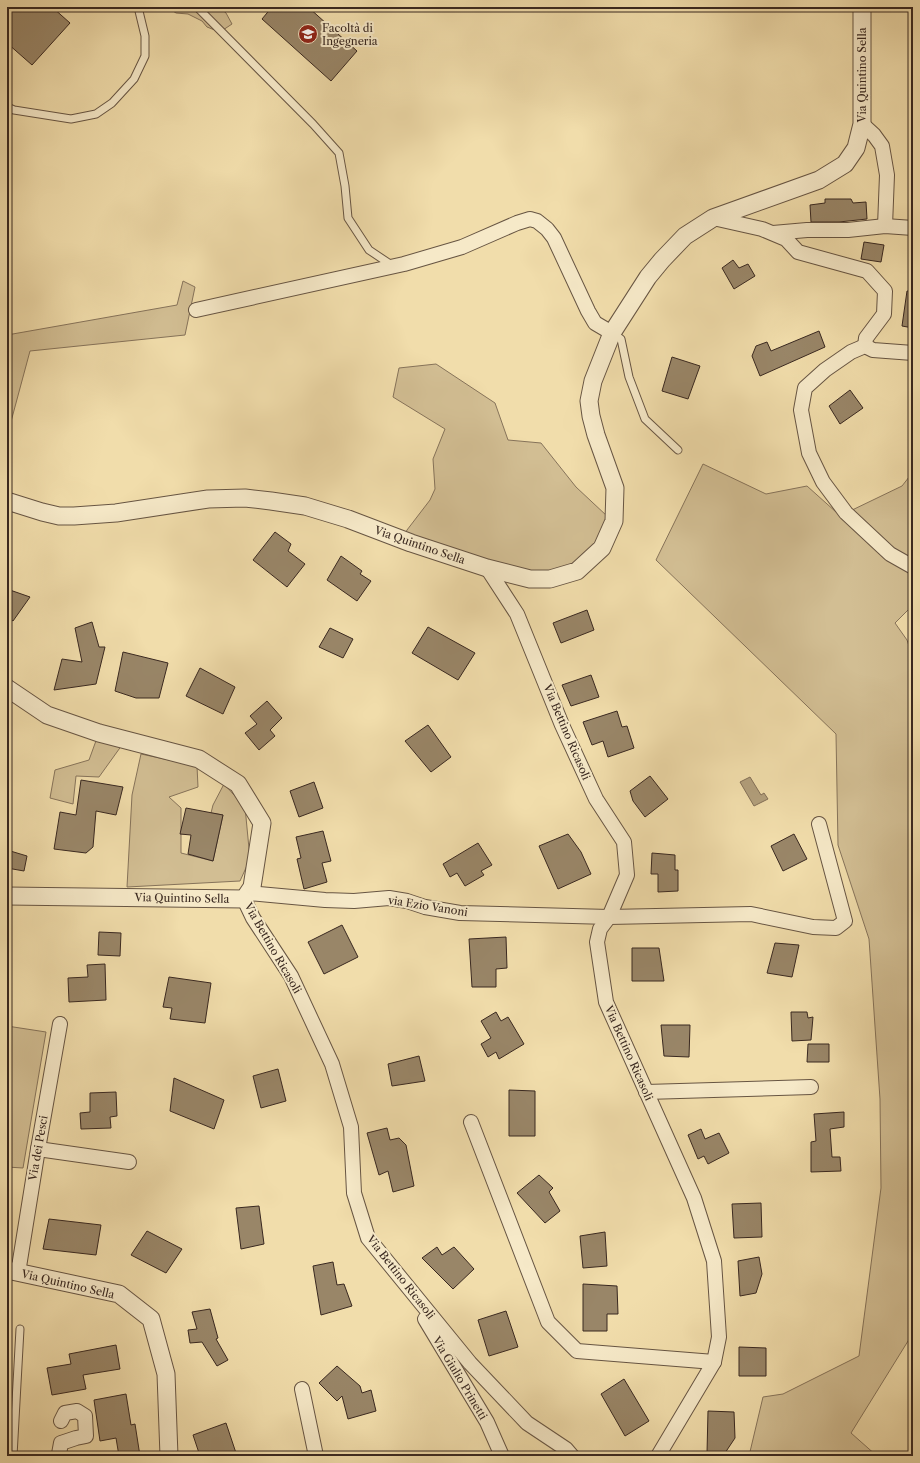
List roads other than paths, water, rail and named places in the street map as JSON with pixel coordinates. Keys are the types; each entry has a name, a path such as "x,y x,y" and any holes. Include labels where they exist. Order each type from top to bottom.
{"street":[{"name":"Via Quintino Sella","path":"7,501 59,516 74,516 116,513 208,499 245,498 271,500 305,506 348,519 411,543 487,568 530,579 550,579 577,571 602,548 614,521 614,488 596,435 589,401 593,381 612,333 648,277 685,236 713,218 819,180 845,164 856,148 862,124 862,7"},
{"path":"862,124 874,135 882,146 887,175 885,226"},
{"path":"713,218 762,229 786,239 798,252 867,271 885,291 884,314 866,338 865,346"},
{"path":"196,310 393,266 462,247 517,223 530,219 537,221 548,229 554,238 588,311 596,322 612,333"},
{"path":"773,233 807,230 848,230 885,226 913,228"},
{"path":"913,353 873,350 865,346 851,352 825,370 805,388 801,410 809,453 823,482 846,513 890,554 913,567"},
{"name":"Via Bettino Ricasoli","path":"487,568 517,614 562,725 596,799 624,842 626,875 609,917 600,929 597,942 606,1002 694,1198 714,1261 719,1338 714,1362 658,1456"},
{"path":"7,688 47,715 99,733 198,759 238,784 262,822 252,887 246,896"},
{"name":"via Ezio Vanoni","path":"246,896 354,901 389,898 407,901 425,907 460,913 609,917 750,914 813,927 836,928 845,921 819,824"},
{"name":"Via Quintino Sella","path":"7,896 246,896"},
{"name":"Via Bettino Ricasoli","path":"246,896 253,918 291,976 332,1064 351,1127 354,1193 368,1238 470,1363 527,1423 566,1448 572,1456"},
{"name":"Via dei Pesci","path":"12,1271 38,1149 60,1024"},
{"path":"646,1092 811,1087"},
{"path":"471,1122 548,1322 577,1351 714,1362"},
{"path":"38,1149 129,1162"},
{"name":"Via Quintino Sella","path":"12,1271 119,1294 150,1319 166,1374 169,1456"},
{"name":"Via Giulio Prinetti","path":"403,1281 487,1422 502,1456"},
{"path":"302,1389 316,1456"},
{"path":"60,1456 61,1444 86,1436 85,1416 77,1411 65,1413 61,1421"}],"lane":[{"path":"7,107 21,112 71,119 96,114 112,103 134,79 145,56 145,36 138,7"},
{"path":"197,7 313,124 339,153 345,186 348,218 369,250 393,266"},
{"path":"612,333 621,339 629,377 646,419 678,450"},
{"path":"12,1456 20,1329"}],"place":[{"name":"Facoltà di Ingegneria","path":"308,34"}]}
